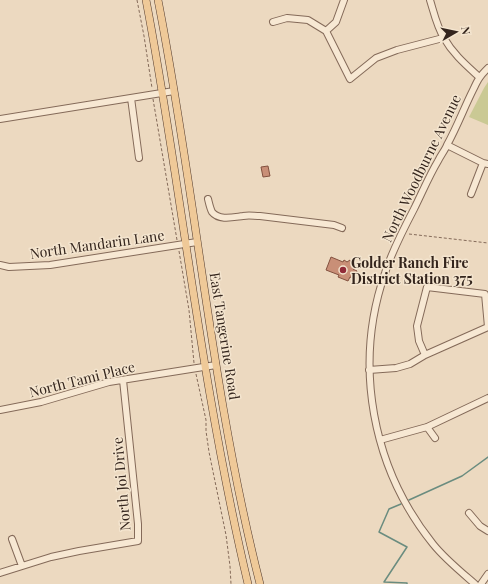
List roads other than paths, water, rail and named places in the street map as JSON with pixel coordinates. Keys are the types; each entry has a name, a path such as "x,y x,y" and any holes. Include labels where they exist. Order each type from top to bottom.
{"main road":[{"name":"East Tangerine Road","path":"146,0 162,93 182,244 225,478 248,584"},
{"name":"East Tangerine Road","path":"158,0 174,91 216,364 235,469 260,584"}],"street":[{"path":"326,31 336,22 344,0"},
{"path":"430,0 443,38 459,58 479,77"},
{"path":"273,22 286,18 308,20 326,31 350,79 376,58 397,50 443,38"},
{"name":"North Woodburne Avenue","path":"475,584 451,563 434,545 411,513 402,497 391,474 380,440 373,411 369,370 373,320 384,274 400,236 447,145 479,77 488,68"},
{"path":"0,119 174,91"},
{"path":"131,98 140,158"},
{"path":"447,145 486,164 471,194"},
{"path":"208,199 211,210 221,217 228,218 255,216 334,225 342,228"},
{"name":"North Mandarin Lane","path":"0,265 9,268 50,265 197,242"},
{"path":"369,370 396,368 410,364 425,355 488,327 485,294 427,287 417,326 419,341 425,355"},
{"name":"North Tami Place","path":"0,410 41,402 99,385 216,364"},
{"name":"North Joi Drive","path":"0,572 65,554 138,542 138,524 123,380"},
{"path":"380,440 427,427 488,398"},
{"path":"427,427 435,438"},
{"path":"469,513 480,526 488,531"},
{"path":"12,539 22,566"},
{"path":"480,584 488,574"}],"waterway":[{"path":"409,500 462,476 488,457"},
{"path":"401,504 389,509 379,532 407,547 384,582 407,584"}],"place":[{"name":"Golder Ranch Fire District Station 375","path":"343,270"}]}
